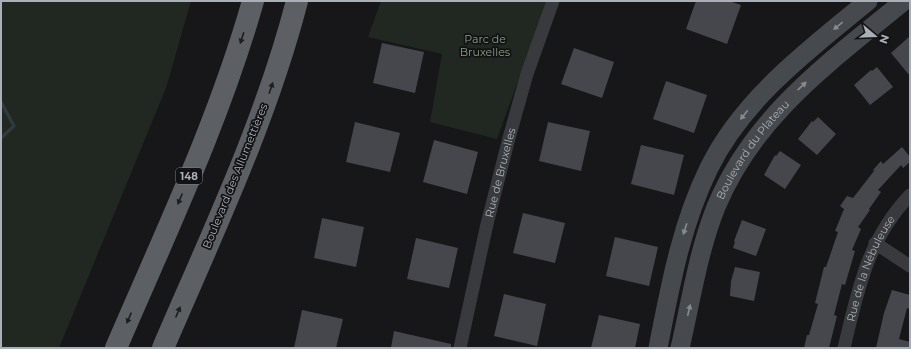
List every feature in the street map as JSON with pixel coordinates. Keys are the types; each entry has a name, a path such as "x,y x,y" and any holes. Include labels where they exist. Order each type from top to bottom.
{"highway":[{"name":"148","path":"116,348 216,114 234,64 253,1"},
{"name":"Boulevard des Allumettières","path":"163,348 255,131 281,58 297,1"}],"main road":[{"path":"658,348 684,230 698,191 709,167 721,147 751,107 781,75 868,1"},
{"name":"Boulevard du Plateau","path":"680,348 709,228 726,186 744,155 763,129 792,96 820,70 904,1"}],"street":[{"name":"Rue de Bruxelles","path":"460,348 487,224 509,138 527,74 553,1"},
{"name":"Rue de la Nébuleuse","path":"844,348 864,271 875,243 890,219 910,195"},
{"path":"875,243 910,266"}],"green space":[{"path":"1,1 191,1 166,88 59,348 1,348"},
{"name":"Parc de Bruxelles","path":"381,1 547,1 497,139 430,122 442,54 368,37"}],"building":[{"path":"696,1 729,1 741,5 727,44 686,29"},
{"path":"910,36 910,76 891,53"},
{"path":"382,43 424,52 415,93 373,83"},
{"path":"574,48 614,62 602,98 561,84"},
{"path":"877,67 893,87 870,105 854,85 871,70 872,71"},
{"path":"666,81 707,95 694,133 653,119"},
{"path":"818,117 836,134 817,155 798,139 812,121 813,122"},
{"path":"355,122 400,133 390,172 346,162"},
{"path":"548,122 590,131 581,171 539,161"},
{"path":"434,140 478,152 467,194 423,182"},
{"path":"641,145 684,155 674,195 631,184"},
{"path":"902,147 910,157 910,162 903,168 901,165 878,190 881,192 858,227 861,229 852,250 855,251 845,285 842,284 834,315 837,316 829,348 804,348 818,304 815,303 824,267 826,267 838,232 835,231 844,209 840,206 847,196 853,198 881,161 883,164"},
{"path":"780,151 801,165 785,189 764,175 775,155 776,156"},
{"path":"523,213 565,223 555,263 513,253"},
{"path":"322,218 364,227 356,267 314,258"},
{"path":"742,220 766,229 756,256 733,248"},
{"path":"615,237 658,247 649,286 606,276"},
{"path":"416,238 458,248 449,288 407,279"},
{"path":"735,267 760,272 754,301 730,296 731,281"},
{"path":"892,290 910,295 910,309 907,308 899,339 910,342 910,348 876,348 884,313"},
{"path":"504,294 546,304 537,346 494,336"},
{"path":"302,310 343,319 336,348 294,348"},
{"path":"599,315 640,324 635,348 591,348"},
{"path":"394,331 451,344 451,348 391,348"}],"waterway":[{"path":"1,102 14,126 1,138"}]}
